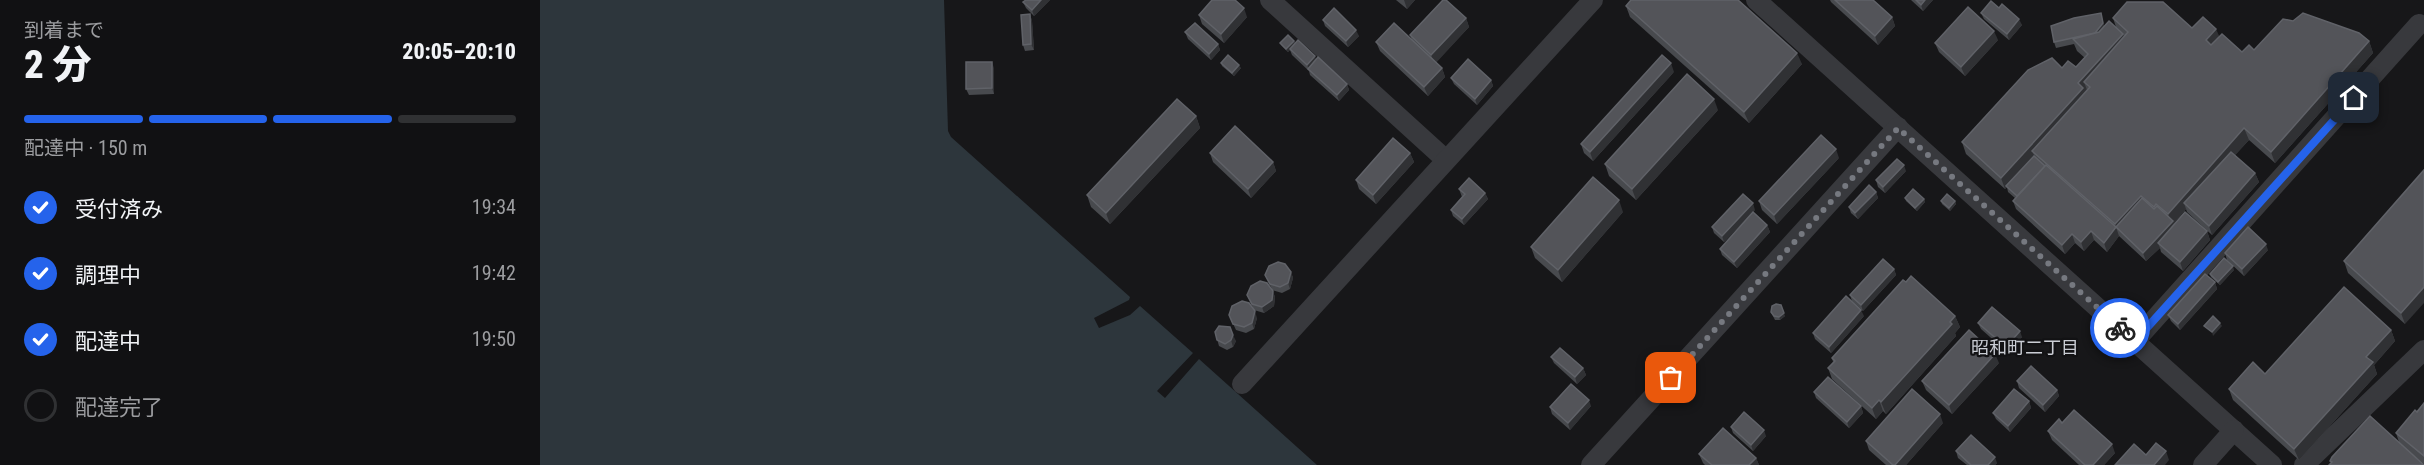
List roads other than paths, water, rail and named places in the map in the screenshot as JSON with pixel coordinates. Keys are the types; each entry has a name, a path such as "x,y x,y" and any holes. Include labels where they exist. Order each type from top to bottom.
{"street":[{"path":"1270,0 1446,160"},
{"path":"1242,384 1593,0"},
{"path":"1756,0 2272,465"},
{"path":"2135,341 2419,24"},
{"path":"1591,465 1898,128"},
{"path":"2304,465 2424,350"},
{"path":"2203,465 2234,430"}],"district":[{"name":"昭和町二丁目","path":"2025,348"}]}
